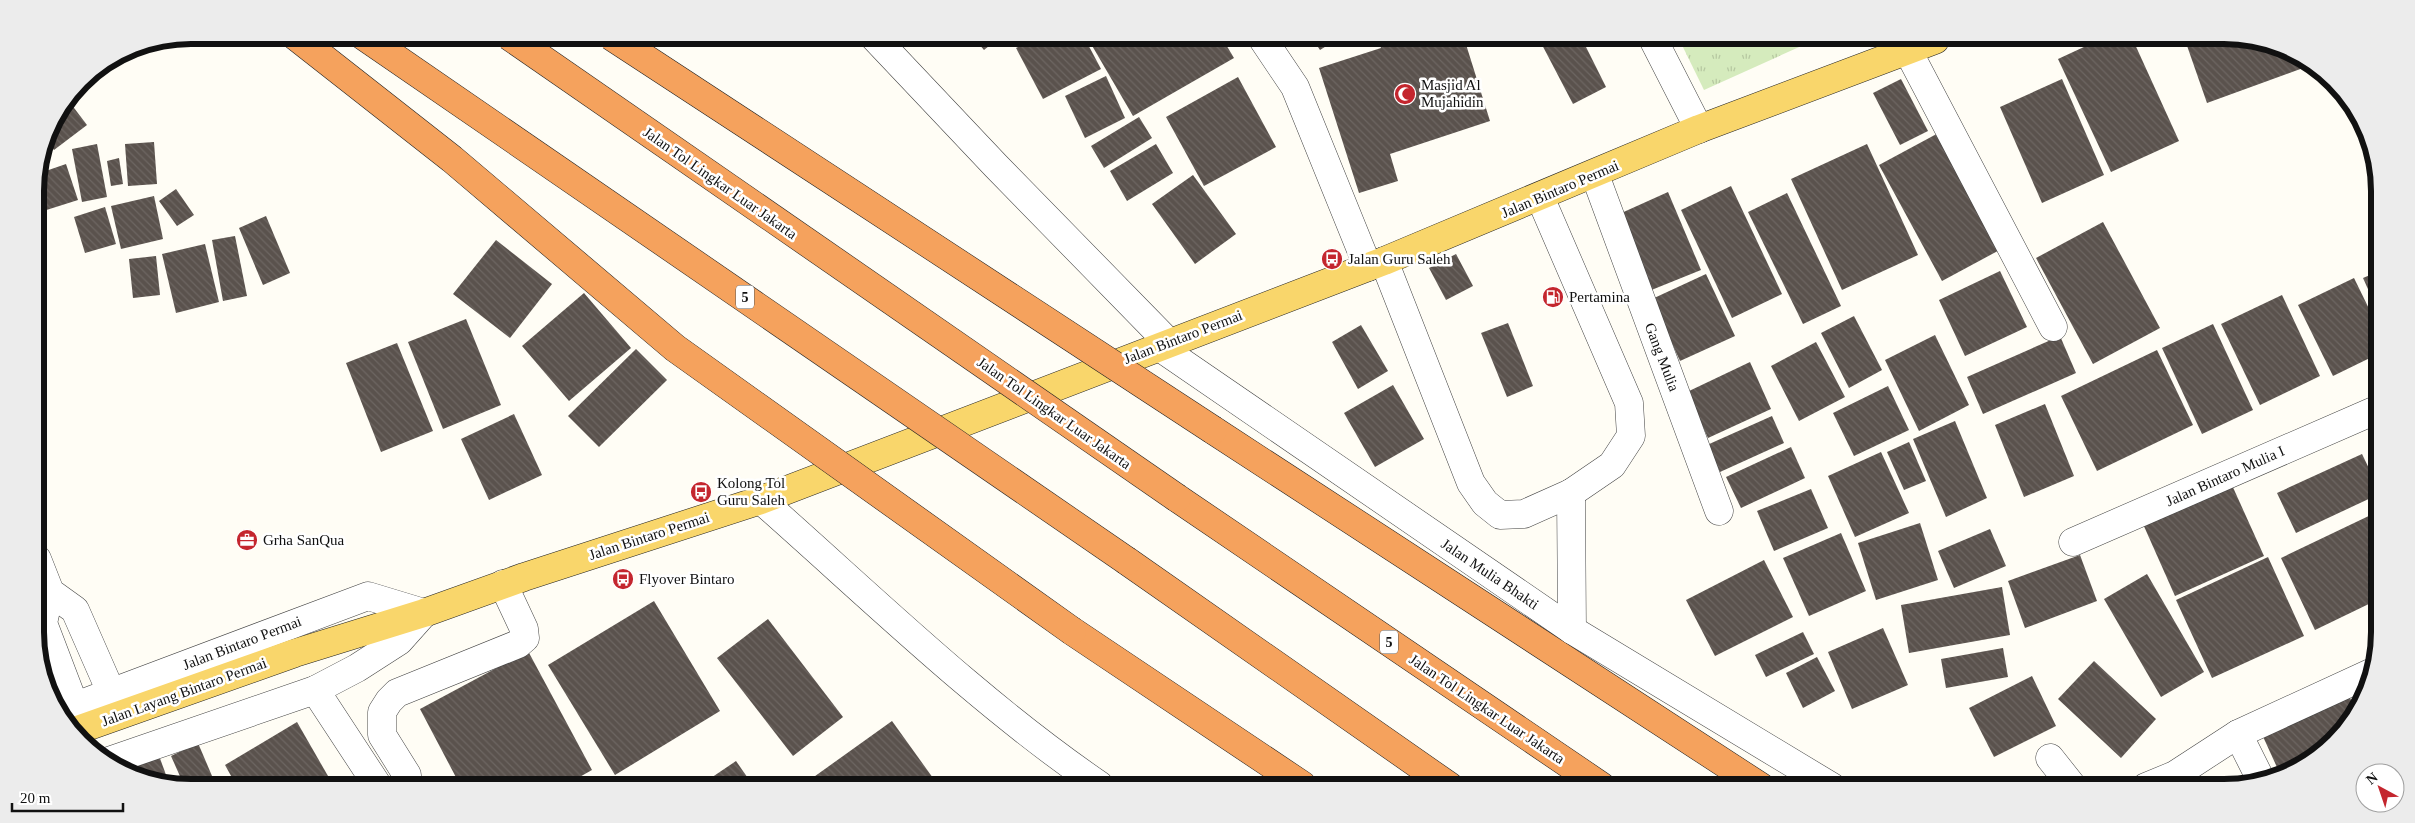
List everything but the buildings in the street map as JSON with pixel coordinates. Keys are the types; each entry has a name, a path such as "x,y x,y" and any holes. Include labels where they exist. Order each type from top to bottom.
{"highway":[{"path":"305,44 452,159 675,348 1072,631 1293,779"},
{"name":"5","path":"374,44 1127,561 1438,779"},
{"name":"Jalan Tol Lingkar Luar Jakarta","path":"521,44 1177,498 1591,779"},
{"path":"623,44 1750,779"}],"main road":[{"name":"Jalan Bintaro Permai","path":"296,653 424,613 503,584 761,500 1163,344 1376,264 1595,175 1700,129 1925,44"},
{"name":"Jalan Layang Bintaro Permai","path":"71,717 296,653"}],"street":[{"name":"Jalan Mulia Bhakti","path":"881,44 1163,344 1572,630 1819,779"},
{"path":"1266,44 1295,87 1376,264 1471,483 1485,503 1500,515 1524,514 1571,494 1612,465 1631,436 1629,404 1540,197"},
{"path":"1656,44 1700,129"},
{"path":"1908,51 2053,327"},
{"name":"Gang Mulia","path":"1595,175 1719,511"},
{"name":"Jalan Bintaro Mulia I","path":"2074,542 2371,412"},
{"path":"1571,494 1572,630"},
{"path":"761,500 975,690 1091,779"},
{"path":"44,577 50,592 75,610 112,692"},
{"path":"407,779 407,775 382,735 382,712 396,693 518,644 525,638 524,629 503,584"},
{"path":"44,619 50,592"},
{"name":"Jalan Bintaro Permai","path":"71,717 112,692 368,596 424,613 399,641 357,668 315,690 116,758"},
{"path":"44,626 69,714"},
{"path":"2166,779 2238,734 2364,676"},
{"path":"315,690 373,779"},
{"path":"2238,734 2258,775"},
{"path":"2050,758 2067,779"}],"green space":[{"path":"1681,44 1806,44 1704,90"}],"place":[{"name":"Masjid Al Mujahidin","path":"1405,94"},
{"name":"Jalan Guru Saleh","path":"1332,259"},
{"name":"Pertamina","path":"1553,297"},
{"name":"Kolong Tol Guru Saleh","path":"701,492"},
{"name":"Grha SanQua","path":"247,540"},
{"name":"Flyover Bintaro","path":"623,579"}]}
